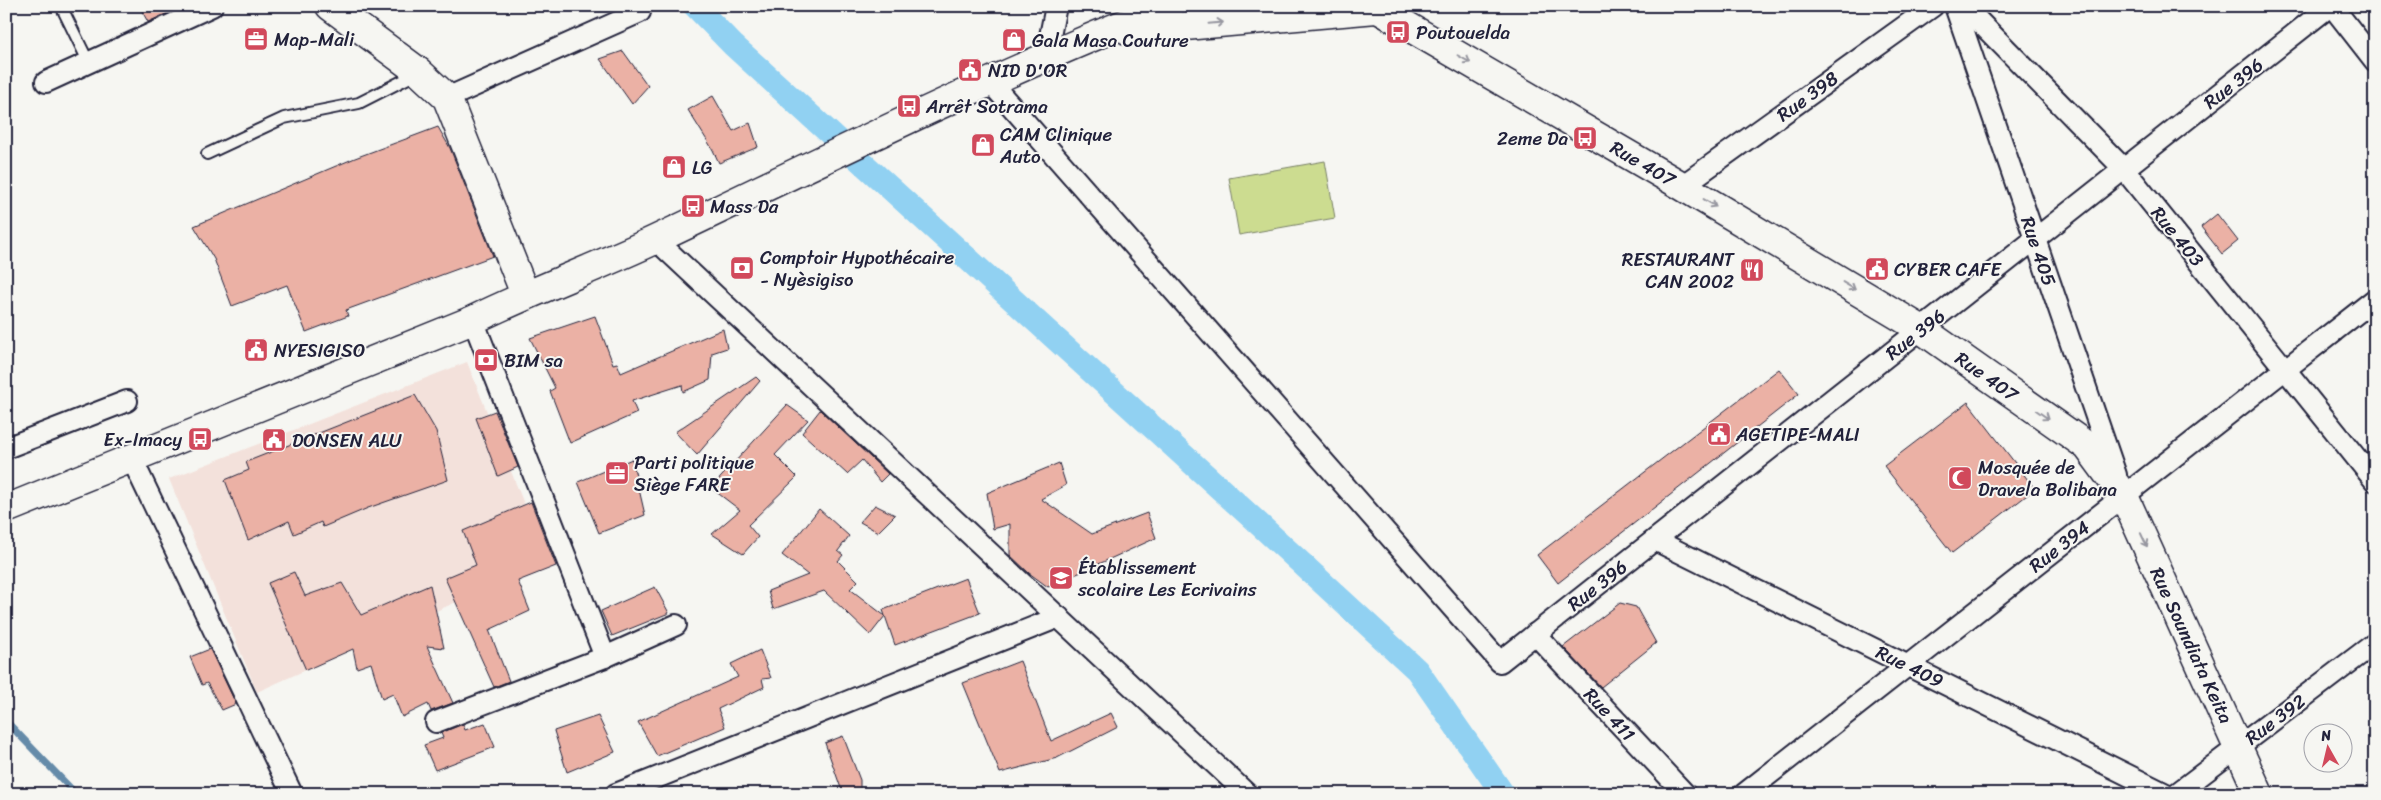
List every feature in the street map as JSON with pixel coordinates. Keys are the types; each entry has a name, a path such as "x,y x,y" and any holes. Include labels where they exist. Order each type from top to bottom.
{"main road":[{"path":"330,6 419,72 447,98 525,294"},
{"path":"6,509 473,320 525,294 656,240 1046,56 1169,6"},
{"name":"Rue 407","path":"1098,34 1374,8 1682,186 1921,330 2086,446 2124,496"},
{"name":"Rue Soundiata Keita","path":"2124,496 2258,794"}],"street":[{"path":"46,82 212,6"},
{"path":"1046,56 1056,6"},
{"name":"Rue 398","path":"1682,186 1933,6"},
{"name":"Rue 405","path":"1956,6 2034,240 2124,496"},
{"name":"Rue 403","path":"1964,6 2124,169 2375,481"},
{"path":"2331,6 2375,61"},
{"name":"Rue 396","path":"990,82 1500,662 2331,6"},
{"path":"447,98 640,12"},
{"path":"656,240 1247,794"},
{"name":"Rue 394","path":"1744,794 2375,299"},
{"path":"473,320 605,657"},
{"path":"6,448 127,401"},
{"path":"131,457 292,794"},
{"name":"Rue 409","path":"1654,540 2166,794"},
{"path":"616,794 1059,617"},
{"path":"436,722 605,657 676,625"},
{"name":"Rue 411","path":"1535,634 1685,794"},
{"name":"Rue 392","path":"2176,794 2375,644"}],"lane":[{"path":"61,6 89,63"},
{"path":"207,154 284,118 359,103 419,72"}],"shaded area":[{"path":"467,362 547,561 257,692 169,479"}],"green space":[{"path":"1325,161 1335,218 1239,235 1229,178"}],"building":[{"path":"139,6 183,6 148,22"},
{"path":"623,51 648,86 632,104 600,59"},
{"path":"713,96 733,131 750,123 758,147 719,163 688,110"},
{"path":"438,127 450,148 493,256 346,310 348,316 306,332 287,285 232,306 214,259 194,226 355,158"},
{"path":"2217,214 2238,241 2222,254 2201,227"},
{"path":"595,316 613,364 617,363 621,373 723,329 727,348 712,353 710,380 683,392 682,385 632,401 637,413 570,443 550,391 555,388 530,338"},
{"path":"1779,369 1799,394 1558,583 1537,555"},
{"path":"756,377 760,381 697,455 675,432"},
{"path":"415,395 436,431 448,480 368,508 323,527 321,522 294,534 289,521 248,540 225,480 249,470 246,462"},
{"name":"Mosquée de Dravela Bolibana","path":"1968,402 2035,489 1952,553 1884,466"},
{"path":"787,405 808,420 775,455 797,477 748,525 758,537 743,554 712,534 740,510 711,488"},
{"path":"820,410 888,474 880,482 862,460 847,474 802,433"},
{"path":"495,411 518,467 498,476 476,418"},
{"path":"632,459 645,515 599,533 578,482"},
{"path":"1059,463 1066,485 1041,499 1092,534 1147,513 1156,538 1048,587 1029,573 1010,555 1010,524 993,529 987,493"},
{"path":"531,502 556,566 518,581 530,611 489,630 509,681 494,687 445,578 476,565 463,531"},
{"path":"875,505 895,515 878,532 860,522"},
{"path":"819,509 849,536 838,551 843,555 838,561 858,581 850,589 885,616 870,635 824,591 773,609 768,591 808,575 782,555"},
{"path":"294,572 305,596 342,583 361,615 430,585 444,648 427,646 453,703 431,711 428,704 402,717 393,694 382,699 371,663 357,668 353,649 306,670 268,583"},
{"path":"966,578 980,613 895,645 883,610"},
{"path":"655,587 669,613 612,636 601,611"},
{"path":"1620,603 1636,607 1656,643 1601,687 1563,647"},
{"path":"210,649 236,704 222,710 207,683 202,685 190,657"},
{"path":"760,650 771,678 762,679 764,687 718,709 725,727 657,756 638,722 738,677 731,664"},
{"path":"1020,661 1051,741 1111,713 1118,727 1057,758 1000,773 963,683"},
{"path":"598,716 615,752 567,772 554,731"},
{"path":"485,723 495,747 435,770 424,745 443,738 441,733 463,724 465,730"},
{"path":"843,736 860,780 860,794 843,794 825,743"}],"waterway":[{"path":"695,6 733,45 1417,670 1503,794"},
{"path":"6,721 76,794"}],"place":[{"name":"Poutouelda","path":"1398,32"},
{"name":"Map-Mali","path":"256,39"},
{"name":"Gala Masa Couture","path":"1014,40"},
{"name":"NID D'OR","path":"970,70"},
{"name":"Arrêt Sotrama","path":"909,106"},
{"name":"2eme Da","path":"1585,138"},
{"name":"CAM Clinique Auto","path":"983,145"},
{"name":"LG","path":"674,167"},
{"name":"Mass Da","path":"693,206"},
{"name":"Comptoir Hypothécaire - Nyèsigiso","path":"742,268"},
{"name":"CYBER CAFE","path":"1877,269"},
{"name":"RESTAURANT CAN 2002","path":"1752,270"},
{"name":"NYESIGISO","path":"256,350"},
{"name":"BIM sa","path":"486,360"},
{"name":"AGETIPE-MALI","path":"1719,434"},
{"name":"Ex-Imacy","path":"200,439"},
{"name":"DONSEN ALU","path":"274,440"},
{"name":"Parti politique Siège FARE","path":"617,473"},
{"name":"Mosquée de Dravela Bolibana","path":"1960,478"},
{"name":"Établissement scolaire Les Ecrivains","path":"1061,578"}]}
